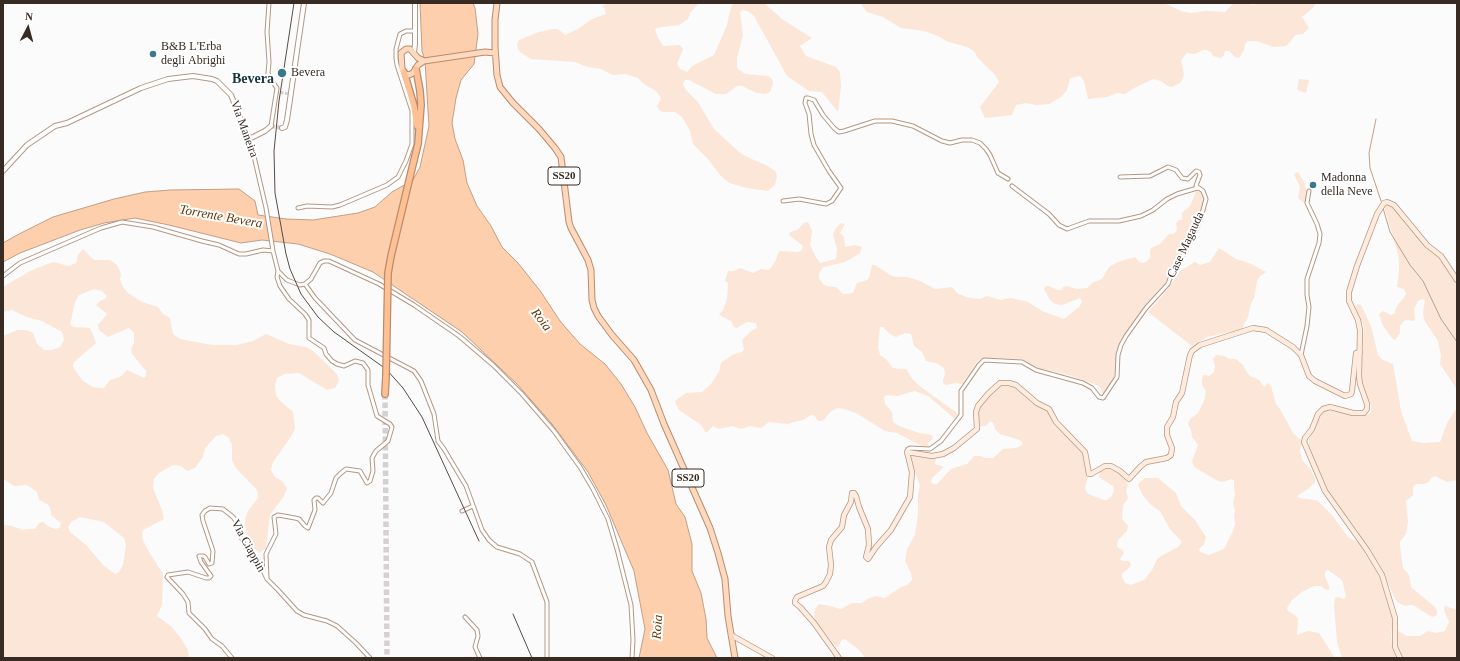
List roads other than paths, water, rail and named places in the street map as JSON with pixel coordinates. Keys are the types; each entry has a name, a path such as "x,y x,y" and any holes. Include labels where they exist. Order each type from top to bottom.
{"highway":[{"path":"385,394 388,274 418,138 421,105 416,69"},
{"path":"404,72 416,112 418,138"}],"main road":[{"name":"SS20","path":"497,3 495,20 495,50 497,74 500,87 513,103 539,129 561,157 569,222 588,260 591,270 592,300 594,308 612,335 634,360 652,390 664,424 710,528 724,579 730,635 735,658"},
{"path":"424,61 418,58 410,50 406,49 402,51 400,55 402,69 407,74 411,74 420,63 424,61 495,50"},
{"path":"414,54 416,69"},
{"path":"1400,658 1394,647 1395,618 1382,575 1367,550 1325,491 1304,442 1305,438 1312,429 1318,414 1323,409 1330,407 1353,413 1364,413 1366,411 1367,404 1360,384 1359,376 1360,325 1349,300 1349,292 1357,266 1377,214 1384,203 1387,202 1394,205 1427,245 1441,256 1457,280"},
{"path":"839,658 810,619 795,603 795,600 798,596 823,586 826,582 830,574 831,565 829,547 831,540 842,527 844,515 852,502 852,493 856,496 868,529 869,545 866,559 869,559 876,547 891,530 908,502 911,493 912,472 908,452 932,456 943,454 954,448 977,429 976,412 979,403 1000,383 1016,385 1037,403 1049,409 1056,422 1085,452 1089,474 1105,466 1111,466 1120,471 1128,479 1146,462 1167,458 1171,455 1172,448 1167,435 1167,427 1173,417 1176,402 1182,393 1190,355 1192,351 1200,345 1257,328 1266,330 1293,347 1301,355 1309,376 1315,381 1345,396 1351,394 1356,353 1360,352"},
{"path":"730,635 772,658"}],"street":[{"path":"249,139 272,126 277,88 268,73 269,62 267,32 269,3"},
{"path":"282,128 285,127 287,120 304,3"},
{"path":"414,54 415,3"},
{"path":"298,208 307,206 340,206 387,185 398,177 412,144 412,111 397,65 396,49 400,34 406,31 415,31"},
{"path":"406,49 415,41"},
{"name":"Via Maneira","path":"3,171 27,145 56,126 66,124 156,82 184,76 212,79 222,85 233,98 254,152 266,208 272,250 278,271 277,277 280,286 288,299 305,314 309,320 309,338 324,348 326,354 332,361 344,366 355,361 363,363 368,370 368,385 377,416 390,424 392,428 388,441 376,451 372,458 370,481 367,483 360,471 346,469 336,478 331,493 323,503 318,498 314,500 315,510 308,528 299,519 278,515 274,518 276,534 266,554 266,579"},
{"path":"783,201 799,199 826,204 832,201 841,188 814,145 809,114 805,103 806,98 814,100 823,115 839,132 875,121 892,121 913,126 942,142 950,143 962,140 972,140 986,149 998,173 1008,179"},
{"path":"1012,186 1049,214 1059,225 1067,229 1089,221 1118,221 1150,212 1167,199 1177,194 1199,188 1196,186 1200,175 1199,172 1196,171 1188,180 1182,178 1176,170 1168,167 1150,176 1120,177"},
{"name":"Case Magauda","path":"908,452 908,449 910,448 930,449 941,441 961,415 961,391 978,365 984,360 1022,362 1036,370 1083,383 1092,388 1099,398 1103,398 1116,377 1118,355 1121,345 1146,308 1168,284 1172,273 1186,251 1197,228 1206,199 1203,191 1199,188"},
{"path":"1301,355 1308,326 1309,307 1307,279 1319,243 1320,234 1308,205 1309,191"},
{"path":"3,276 20,263 101,228 122,222 153,227 219,245 239,254 272,250"},
{"path":"278,271 287,280 305,284 310,280 320,263 329,261 379,284 442,324 484,357 522,394 554,431 580,467 608,519 631,605 633,640 632,658"},
{"path":"305,284 315,298 355,340 414,372 418,377 434,414 438,441 466,486 482,530 489,540 497,546 524,556 532,562 547,602 547,658"},
{"path":"462,511 473,506"},
{"name":"Via Ciappin","path":"232,658 222,646 212,639 205,629 192,616 188,602 183,594 167,577 168,575 188,572 206,578 211,576 201,562 199,556 203,556 209,564 212,562 213,550 211,541 202,521 202,515 210,508 223,509 236,521 246,548 258,560 266,579 297,611 304,615 327,621 337,626 370,658"},
{"path":"465,617 477,630 478,636 475,647 480,658"}],"water":[{"path":"420,3 473,3 478,34 474,64 461,80 456,98 452,123 455,139 463,160 467,183 477,206 491,226 502,247 518,263 541,292 560,321 580,344 605,364 621,384 635,407 647,433 668,470 676,504 685,517 692,544 692,571 701,593 706,619 707,638 717,658 639,658 645,629 634,571 606,505 588,472 552,424 517,384 462,332 373,272 330,254 298,244 262,240 241,243 135,218 104,223 80,230 20,253 3,262 3,243 53,217 114,199 145,192 170,190 239,189 255,201 258,215 286,219 313,220 358,213 375,207 392,192 413,180 420,167 429,126 425,61 422,51"}],"waterway":[{"path":"1376,119 1369,153 1370,168 1381,201"},
{"path":"1383,208 1390,232 1410,265 1423,281 1441,319 1457,342"}],"tunnel":[{"path":"276,92 291,94"},
{"path":"271,126 282,128"},
{"path":"385,394 387,658"}],"railway":[{"path":"294,3 279,101 274,151 275,193 290,269 301,294 318,317 334,332 386,369 403,388 422,417 479,541"},
{"path":"513,614 532,658"}],"place":[{"name":"B&B L'Erba degli Abrighi","path":"153,54"},
{"name":"Bevera","path":"282,73"},
{"name":"Madonna della Neve","path":"1313,185"}],"district":[{"name":"Bevera","path":"253,79"}],"water label":[{"name":"Torrente Bevera","path":"221,217"},
{"name":"Roia","path":"541,320"},
{"name":"Roia","path":"658,627"}]}
